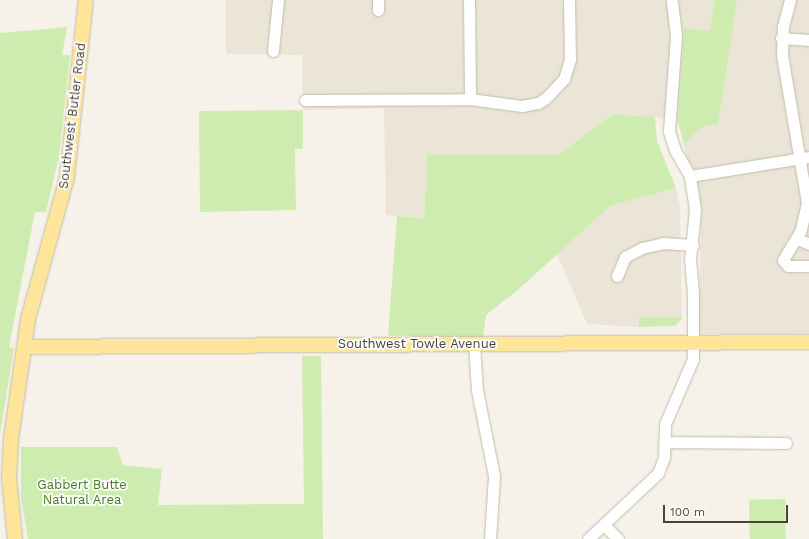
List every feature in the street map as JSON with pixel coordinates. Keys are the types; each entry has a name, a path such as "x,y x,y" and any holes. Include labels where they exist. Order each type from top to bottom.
{"main road":[{"name":"Southwest Butler Road","path":"15,539 10,499 10,452 31,306 67,177 86,0"},
{"name":"Southwest Towle Avenue","path":"25,347 809,342"}],"street":[{"path":"273,51 278,0"},
{"path":"469,0 470,99"},
{"path":"305,100 470,99 522,106 542,100 556,90 564,79 570,60 569,0"},
{"path":"588,539 652,481 662,463 666,424 671,406 691,368 694,293 690,260 693,245 695,209 690,176 675,150 669,131 676,35 672,0"},
{"path":"790,0 781,38 805,158 807,203 804,222 798,239 783,260 788,266 809,266"},
{"path":"781,38 809,40"},
{"path":"690,176 805,158"},
{"path":"798,239 809,244"},
{"path":"617,276 624,257 642,248 663,243 693,245"},
{"path":"474,344 477,390 494,476 490,539"},
{"path":"664,442 786,443"},
{"path":"604,525 618,539"}],"shaded area":[{"path":"226,0 714,0 710,31 684,30 678,122 655,117 613,114 558,155 427,155 424,218 386,215 384,108 303,110 302,55 226,54"},
{"path":"737,0 809,0 809,333 699,334 701,216 684,145 702,127"},
{"path":"676,188 680,206 682,317 639,317 639,327 587,324 557,254 610,206"}],"green space":[{"path":"714,0 737,0 718,124 702,127 684,145 678,122 684,29 710,31"},
{"path":"67,27 62,55 70,55 59,157 46,212 35,212 9,347 14,348 0,434 0,33"},
{"path":"303,110 303,149 295,149 296,210 200,212 199,111"},
{"path":"613,114 655,117 657,141 676,188 610,206 519,289 486,315 483,337 388,336 397,216 424,218 427,155 558,155"},
{"path":"639,317 682,317 682,319 675,326 639,327"},
{"name":"Gabbert Butte Natural Area","path":"302,356 321,356 323,539 28,539 21,497 21,447 117,447 123,465 162,469 158,505 304,504"},
{"path":"785,499 786,539 750,539 749,500"}]}
